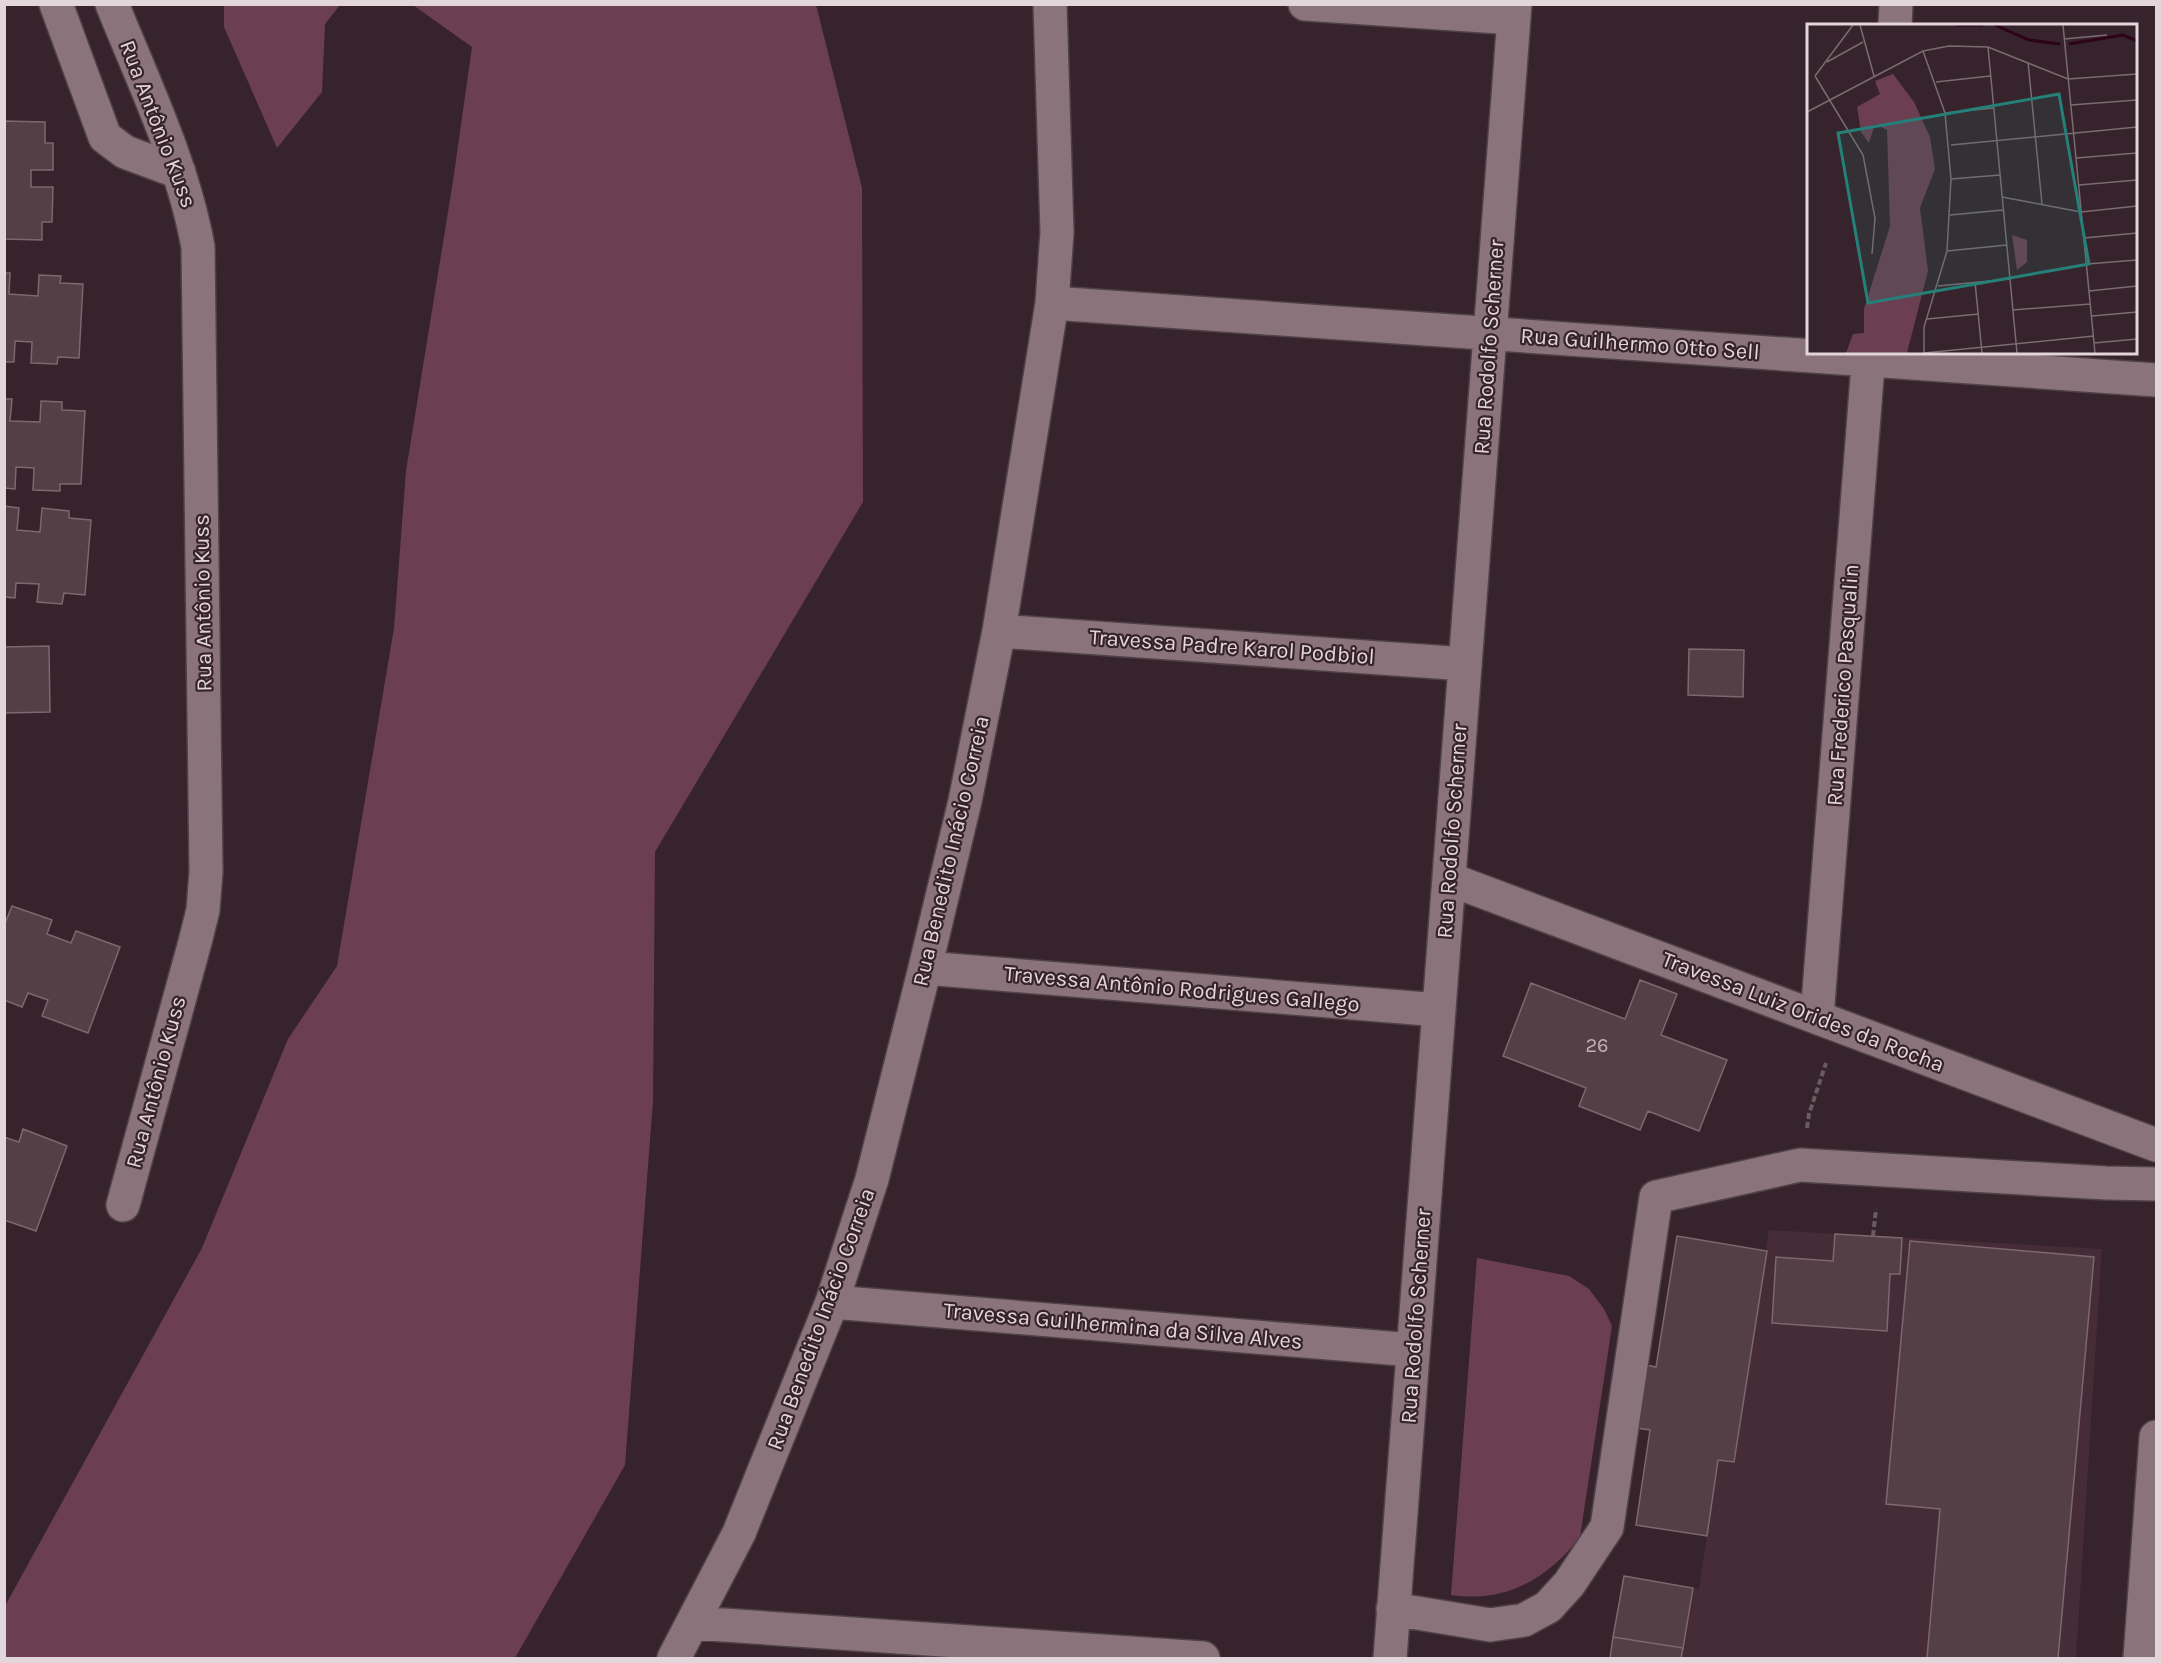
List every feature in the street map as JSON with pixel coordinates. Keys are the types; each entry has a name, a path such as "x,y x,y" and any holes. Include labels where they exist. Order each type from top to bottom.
{"street":[{"path":"56,4 105,137 125,152 179,172"},
{"name":"Rua Antônio Kuss","path":"112,4 179,172 191,209 198,247 206,872 202,910 195,942 123,1205"},
{"name":"Rua Benedito Inácio Correia","path":"674,1659 740,1533 832,1302 872,1179 926,968 964,801 999,631 1052,303 1057,232 1050,4"},
{"path":"1305,4 1514,11"},
{"path":"1894,24 1896,4"},
{"name":"Rua Rodolfo Scherner","path":"1390,1659 1514,11"},
{"name":"Rua Guilhermo Otto Sell","path":"1052,303 1807,352"},
{"name":"Rua Guilhermo Otto Sell","path":"1835,354 2157,380"},
{"name":"Rua Frederico Pasqualin","path":"1828,1022 1868,356"},
{"name":"Travessa Padre Karol Podbiol","path":"999,631 1465,664"},
{"name":"Travessa Luiz Orides da Rocha","path":"1449,879 2157,1145"},
{"name":"Travessa Antônio Rodrigues Gallego","path":"926,968 1439,1010"},
{"path":"1393,1609 1490,1625 1524,1620 1548,1607 1569,1584 1607,1527 1656,1197 1800,1165 2157,1184"},
{"name":"Travessa Guilhermina da Silva Alves","path":"832,1302 1413,1350"},
{"path":"2140,1659 2157,1437"},
{"path":"694,1623 1054,1653 1203,1659"}],"path":[{"path":"1800,1165 1828,1022"}],"shaded area":[{"path":"224,5 340,5 325,24 322,92 277,148 224,27"},
{"path":"413,5 816,5 862,188 863,502 655,852 653,1101 625,1465 515,1658 5,1658 5,1606 202,1248 288,1039 337,966 394,628 406,471 453,181 472,47"},
{"path":"1769,1230 2102,1249 2076,1658 1681,1658 1693,1588 1699,1589 1718,1460 1734,1462"},
{"path":"1477,1258 1569,1276 1589,1289 1604,1309 1612,1326 1580,1537 1554,1565 1524,1585 1507,1591 1471,1597 1451,1595"}],"building":[{"path":"4,121 45,122 45,143 53,143 53,170 31,170 31,187 53,187 52,222 42,222 42,240 4,239"},
{"path":"4,273 10,273 9,294 38,296 39,275 61,276 60,283 83,284 79,358 58,357 57,364 31,363 32,342 15,341 14,362 4,362"},
{"path":"4,399 12,399 10,421 40,422 41,401 62,402 62,410 85,411 81,484 60,484 60,491 33,490 34,468 16,467 15,489 4,488"},
{"path":"4,506 19,508 17,530 40,532 42,508 69,511 69,518 91,520 85,595 64,593 62,604 37,602 39,584 16,583 15,598 4,597"},
{"path":"49,646 50,712 4,713 4,647"},
{"path":"1689,649 1744,650 1743,697 1688,695"},
{"path":"12,906 52,920 47,934 71,943 76,931 120,947 88,1033 42,1016 48,1000 28,993 22,1007 4,1000 4,926"},
{"path":"1640,980 1677,994 1661,1035 1727,1060 1699,1131 1648,1111 1640,1130 1579,1106 1586,1088 1503,1056 1531,983 1625,1019"},
{"path":"23,1129 67,1146 36,1231 4,1220 4,1137 19,1142"},
{"path":"1835,1234 1902,1238 1900,1274 1890,1274 1887,1331 1772,1323 1776,1257 1833,1261"},
{"path":"1677,1236 1767,1251 1734,1462 1718,1460 1707,1536 1636,1525 1650,1430 1637,1428 1646,1365 1656,1367"},
{"path":"1910,1241 2094,1257 2058,1658 1927,1658 1940,1509 1886,1504"},
{"path":"1624,1576 1693,1588 1683,1648 1613,1637"},
{"path":"1613,1637 1683,1648 1681,1658 1610,1658"}]}
